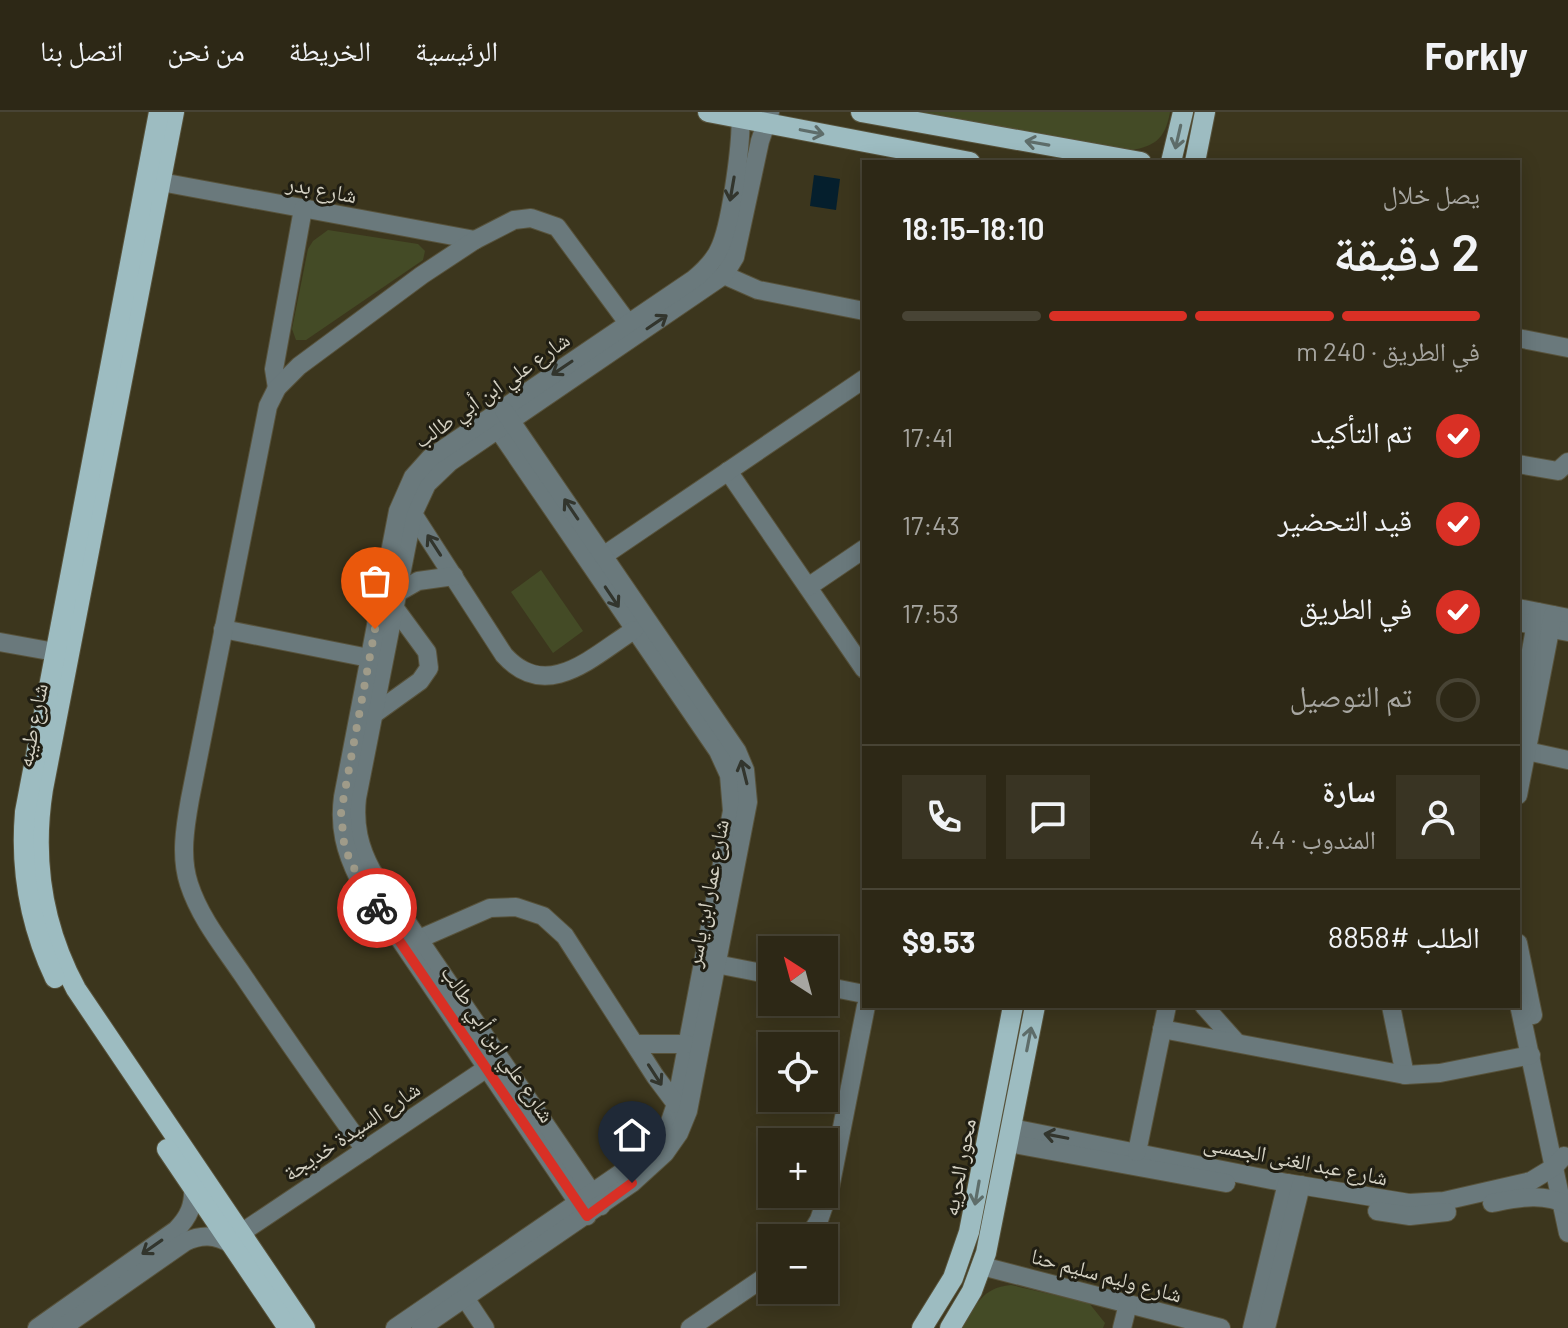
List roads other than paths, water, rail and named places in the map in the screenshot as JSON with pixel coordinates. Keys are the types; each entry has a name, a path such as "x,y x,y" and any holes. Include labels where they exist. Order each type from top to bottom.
{"main road":[{"name":"شارع طيبه","path":"159,112 43,789 38,832 42,891 58,951 84,1003 236,1238 288,1328"},
{"name":"شارع طيبه","path":"174,112 96,481 55,652 24,823 24,874 31,913 42,948 64,995 193,1187 305,1328"},
{"path":"708,112 768,117 961,160"},
{"path":"861,112 1130,160"},
{"path":"1171,160 1183,112"},
{"path":"1195,160 1205,112"},
{"name":"محور الحريه","path":"922,1328 953,1278 969,1232 1013,1008"},
{"name":"محور الحريه","path":"950,1328 982,1266 1035,1008"}],"street":[{"name":"شارع علي ابن أبي طالب","path":"590,1205 364,857 356,811 395,600 413,514 421,494 433,476 500,419 628,323 702,273 715,258 724,234 739,150 740,115"},
{"path":"768,117 735,257 724,275 758,290 862,311"},
{"name":"شارع بدر","path":"161,182 475,240"},
{"path":"279,396 274,369 303,209"},
{"path":"365,1150 221,945 201,912 188,882 184,852 187,818 223,629 279,396 291,372 475,240 514,220 531,218 549,222 564,233 628,323"},
{"name":"شارع علي ابن أبي طالب","path":"590,1205 487,1068 368,895 344,843 341,828 343,797 398,511 407,487 430,458 500,419 724,275"},
{"path":"1520,338 1568,348"},
{"path":"603,556 862,380"},
{"name":"شارع عمار ابن ياسر","path":"395,1328 590,1205 632,1183 665,1153 684,1122 746,813 748,791 745,770 737,751 603,556 500,419"},
{"name":"شارع عمار ابن ياسر","path":"421,1328 590,1205 658,1146 670,1126 676,1104 732,811 733,793 723,759 634,630 500,419"},
{"path":"1520,464 1558,471 1568,462"},
{"path":"728,471 862,666"},
{"path":"413,514 504,655 527,674 557,676 634,630"},
{"path":"808,587 862,550"},
{"path":"374,714 420,681 429,668 427,652 395,600 430,578 454,576"},
{"path":"1520,609 1547,622"},
{"path":"1520,715 1547,622"},
{"path":"1520,785 1547,622"},
{"path":"223,629 369,658"},
{"path":"0,642 55,652"},
{"path":"1527,751 1568,760"},
{"path":"419,939 490,908 516,907 543,916 565,936 676,1104"},
{"path":"1520,953 1562,1165 1568,1233"},
{"path":"716,964 758,972"},
{"path":"838,989 862,994"},
{"path":"817,1224 830,1188 866,1008"},
{"path":"1137,1152 1167,1008"},
{"path":"1206,1008 1237,1043"},
{"path":"1391,1008 1405,1075"},
{"path":"1520,1008 1562,1165"},
{"path":"1162,1029 1405,1075 1440,1073 1531,1055"},
{"path":"636,1044 687,1044"},
{"name":"شارع السيدة خديجة","path":"236,1238 487,1068"},
{"name":"شارع عبد الغنى الجمسى","path":"1010,1136 1293,1189 1399,1202 1432,1202 1517,1185 1562,1165"},
{"name":"شارع عبد الغنى الجمسى","path":"1010,1136 1137,1152 1410,1216 1534,1196 1564,1203"},
{"path":"37,1328 176,1230 192,1206 193,1187"},
{"path":"1252,1328 1293,1189"},
{"path":"1266,1328 1293,1189"},
{"path":"62,1328 194,1238 236,1238"},
{"name":"شارع وليم سليم حنا","path":"982,1266 1221,1328"},
{"path":"690,1328 758,1282"},
{"path":"465,1298 485,1328"},
{"path":"1122,1328 1128,1304"}],"water":[{"path":"814,175 840,179 836,210 810,206"}]}
